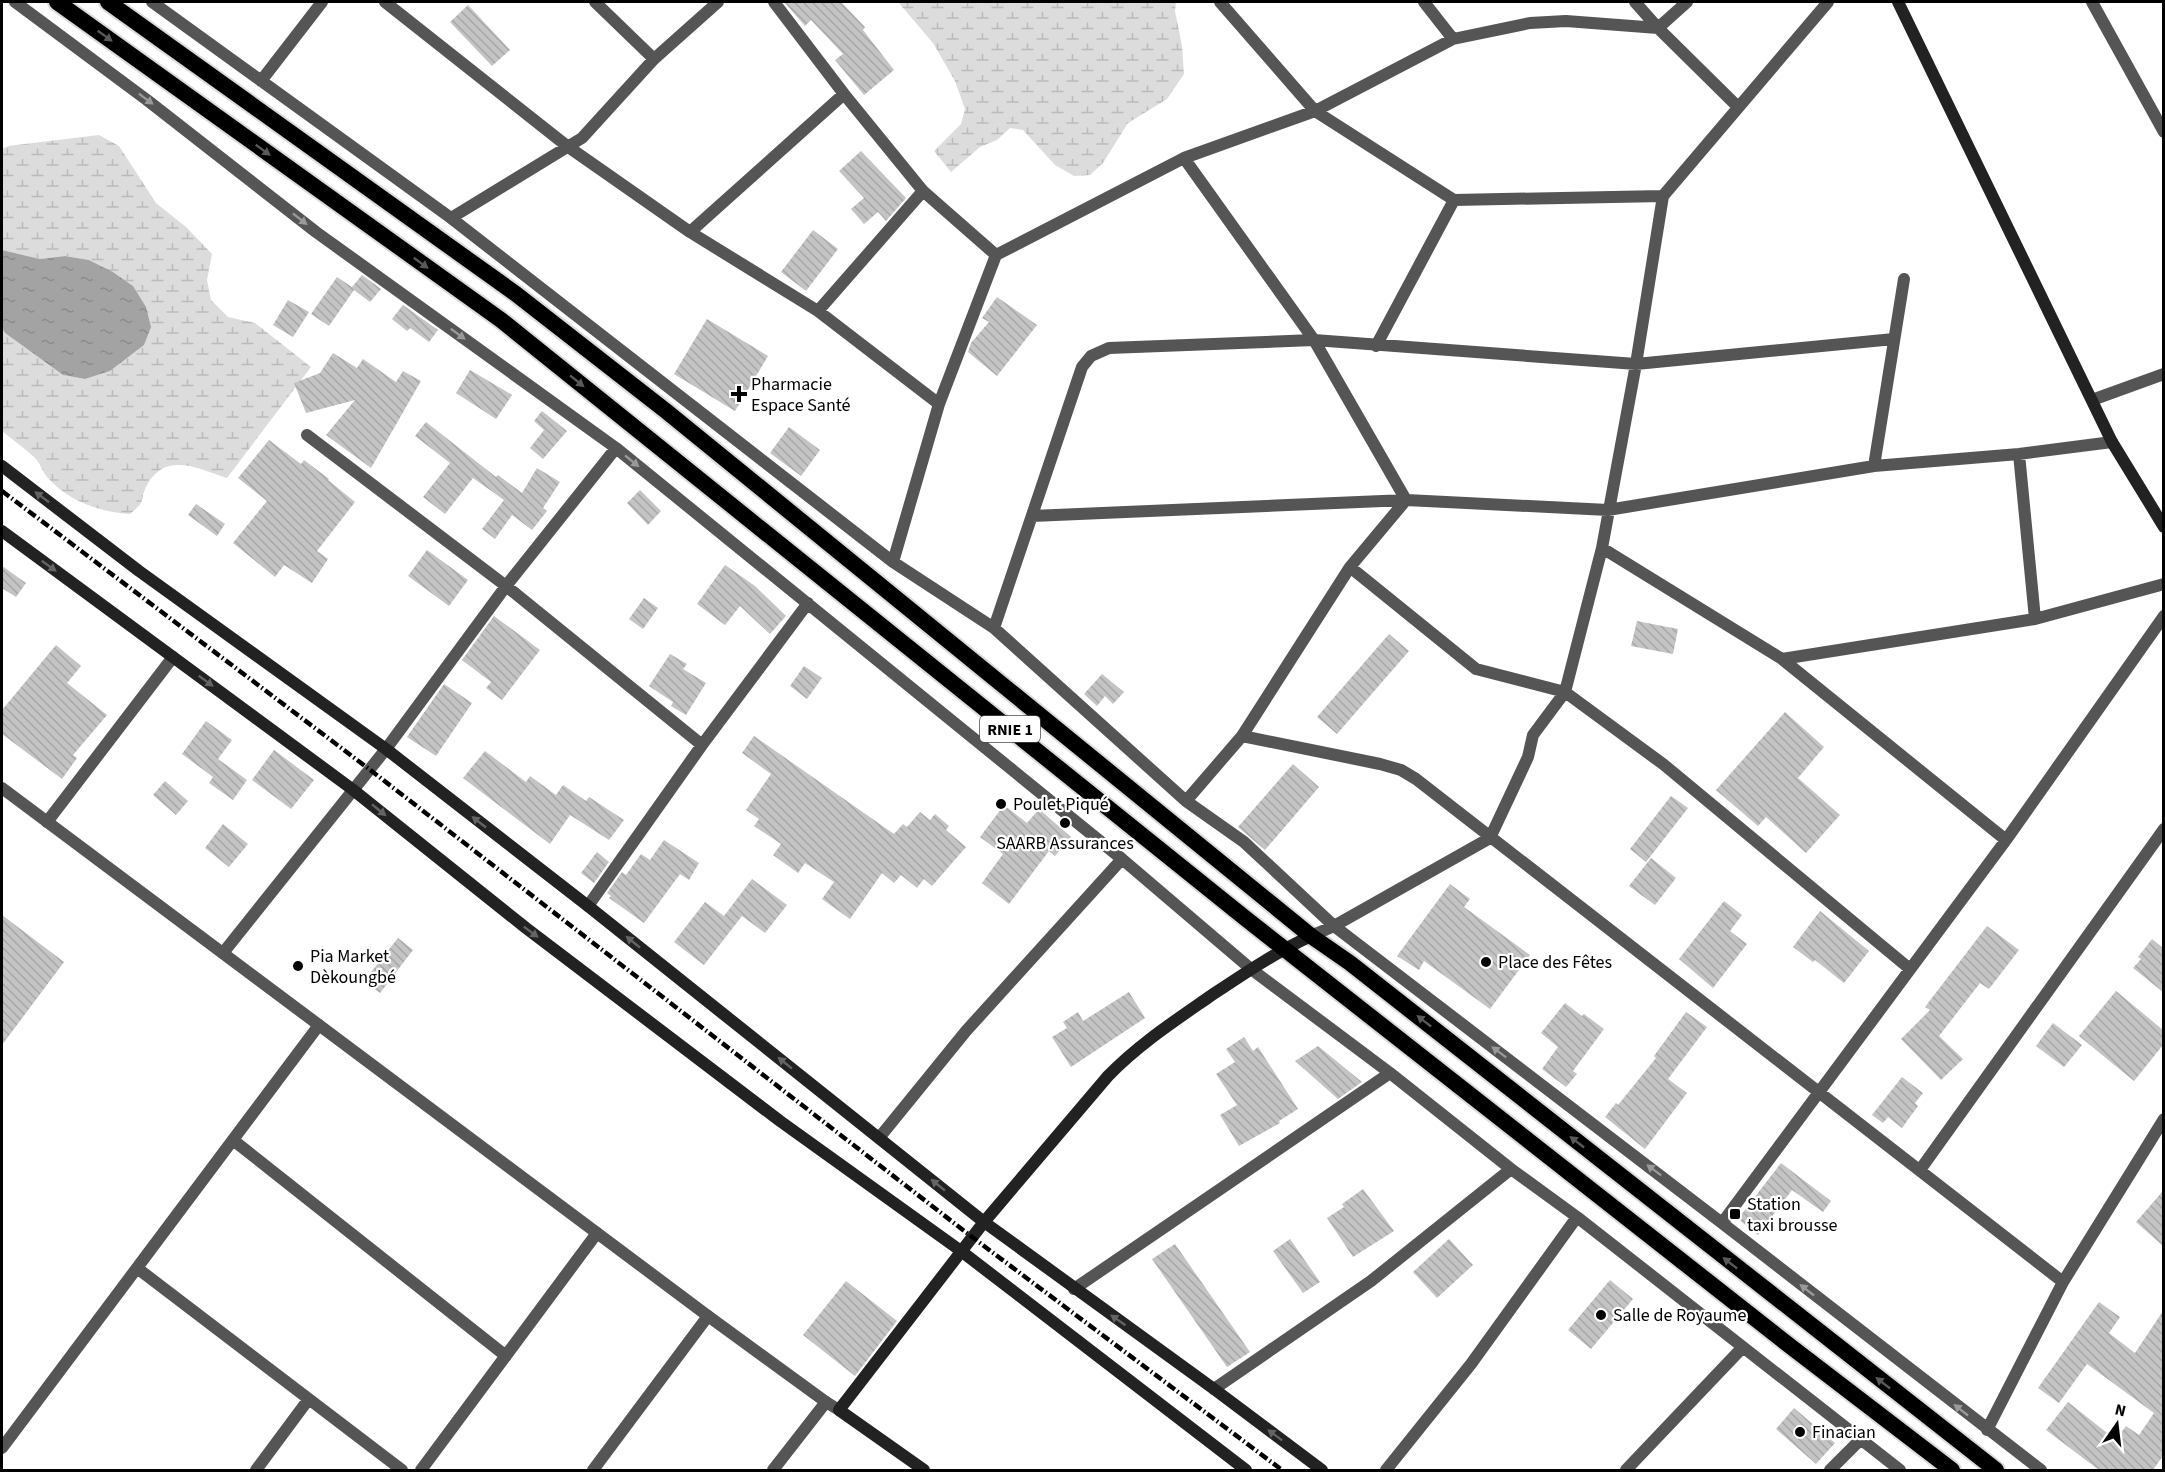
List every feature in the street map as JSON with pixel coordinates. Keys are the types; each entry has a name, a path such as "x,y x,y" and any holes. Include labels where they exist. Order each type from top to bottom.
{"highway":[{"name":"RNIE 1","path":"57,2 501,320 1284,948 1799,1353 1952,1470"},
{"name":"RNIE 1","path":"108,2 526,302 666,411 1311,936 1350,963 1996,1470"}],"main road":[{"path":"1898,2 2112,441 2163,527"},
{"path":"2,466 139,571 386,749 588,906 984,1222 1322,1470"},
{"path":"2,531 352,789 544,942 780,1121 961,1251 1246,1470"},
{"path":"924,1470 839,1410 984,1222 1108,1076 1150,1037 1284,948 1311,936"}],"street":[{"path":"15,2 147,100 316,232 616,448 1122,859 1251,969 1577,1217 1900,1470"},
{"path":"152,2 451,218 893,562 994,628 1186,801 1244,842 1334,926 2041,1470"},
{"path":"261,81 322,2"},
{"path":"385,2 567,146 690,232 818,311 939,404"},
{"path":"595,2 654,59"},
{"path":"451,218 582,138 654,59 718,2"},
{"path":"774,2 844,94 923,191 996,255"},
{"path":"1220,2 1315,111 1454,200 1663,196"},
{"path":"1424,2 1453,39"},
{"path":"1635,2 1738,107"},
{"path":"893,562 939,404 996,255 1184,158 1315,111 1453,39 1530,23 1566,21 1658,28 1687,2"},
{"path":"1311,936 1334,926 1490,838 1528,757 1533,735 1565,692 1602,548 1636,364 1663,196 1828,2"},
{"path":"2092,2 2163,132"},
{"path":"690,232 844,94"},
{"path":"1184,158 1314,340 1406,500"},
{"path":"818,311 923,191"},
{"path":"1376,346 1454,200"},
{"path":"1874,466 1904,279"},
{"path":"994,628 1082,367 1091,356 1109,348 1314,340 1636,364 1894,339"},
{"path":"2092,400 2163,374"},
{"path":"307,435 506,586 702,745"},
{"path":"1032,516 1406,500 1608,510 1874,466 2019,454 2112,441"},
{"path":"223,953 386,749 506,586 616,448"},
{"path":"2019,454 2035,620"},
{"path":"1186,801 1242,736 1350,567 1406,500"},
{"path":"1602,548 1782,659 2006,840"},
{"path":"1350,567 1476,669 1565,692 1663,764 1910,969"},
{"path":"1782,659 2035,620 2163,584"},
{"path":"588,906 702,745 808,603"},
{"path":"1722,1223 2006,840 2163,616"},
{"path":"47,822 173,657"},
{"path":"1242,736 1401,770 1416,779 2063,1282"},
{"path":"2,788 708,1316 839,1410"},
{"path":"1920,1170 2163,829"},
{"path":"879,1138 966,1031 1122,859"},
{"path":"2,1448 319,1025"},
{"path":"1074,1289 1390,1073"},
{"path":"1987,1430 2063,1282 2163,1119"},
{"path":"233,1140 506,1356"},
{"path":"1214,1389 1371,1281 1511,1169"},
{"path":"1386,1470 1471,1364 1577,1217"},
{"path":"421,1470 597,1233"},
{"path":"137,1268 402,1470"},
{"path":"592,1470 708,1316"},
{"path":"1626,1470 1743,1347"},
{"path":"256,1470 308,1400"},
{"path":"773,1470 826,1402"},
{"path":"1830,1470 1860,1440"}],"green space":[{"path":"898,2 1176,2 1175,11 1182,46 1184,74 1167,99 1128,123 1103,163 1090,175 1074,176 1055,165 1023,130 1010,128 997,140 980,147 951,172 934,151 961,124 965,109 955,81 933,43"},
{"path":"99,135 119,146 156,203 186,227 212,254 207,280 211,300 228,317 255,323 311,367 227,478 183,465 163,469 154,476 146,487 141,503 130,514 96,508 64,493 47,477 34,457 2,431 2,328 5,333 63,375 85,379 110,371 144,345 133,286 113,272 89,260 65,256 40,259 2,250 2,149 8,146"}],"water":[{"path":"2,250 40,259 65,256 89,260 113,272 133,286 146,307 151,327 144,345 110,371 85,379 63,375 5,333 2,328"}],"building":[{"path":"784,2 841,2 865,27 863,30 894,70 864,95 835,60 843,54 811,20 805,26"},
{"path":"468,5 510,50 492,66 450,22"},
{"path":"861,151 906,198 886,221 878,212 864,224 851,209 864,198 839,171"},
{"path":"813,230 838,249 806,291 781,272"},
{"path":"362,275 381,289 370,302 354,290 329,326 311,314 337,277 352,287"},
{"path":"997,297 1037,325 997,376 968,352 971,343 989,322 982,318"},
{"path":"288,300 309,312 293,337 273,325"},
{"path":"403,305 438,330 429,342 410,328 407,331 392,319"},
{"path":"707,319 768,356 735,411 674,374"},
{"path":"333,353 357,368 363,359 396,382 403,371 421,381 371,468 326,435 355,400 306,413 294,383 320,373"},
{"path":"470,370 512,395 496,419 456,393"},
{"path":"542,411 567,431 543,459 530,448 544,430 534,421"},
{"path":"426,422 496,477 498,475 522,493 537,468 560,482 543,508 547,511 532,530 512,515 495,539 482,529 504,500 473,478 445,514 423,497 450,463 415,436"},
{"path":"789,427 820,450 801,476 770,453"},
{"path":"269,440 301,464 304,460 355,502 317,551 328,559 312,583 284,565 275,577 233,543 267,501 238,478"},
{"path":"640,490 661,511 648,525 627,503"},
{"path":"196,504 225,524 217,536 188,515"},
{"path":"427,550 468,580 449,606 408,576"},
{"path":"725,565 755,586 786,616 770,634 740,606 725,625 697,604"},
{"path":"2,566 26,583 16,597 2,588"},
{"path":"644,598 658,608 643,629 629,619"},
{"path":"494,616 540,650 502,700 486,688 491,682 462,660"},
{"path":"1637,621 1678,629 1673,654 1631,646"},
{"path":"1389,634 1409,651 1337,734 1317,717"},
{"path":"56,645 81,666 67,683 107,715 73,755 77,758 62,779 2,734 2,710"},
{"path":"670,654 687,664 683,669 706,683 686,715 671,706 673,702 649,686"},
{"path":"804,666 822,678 807,699 790,686"},
{"path":"1102,674 1124,692 1113,704 1105,696 1097,706 1084,694"},
{"path":"444,684 472,703 436,756 407,737"},
{"path":"1785,712 1824,747 1798,778 1840,815 1806,853 1766,817 1758,826 1716,790"},
{"path":"206,721 232,740 218,759 247,780 233,800 209,783 213,777 182,754"},
{"path":"754,736 894,834 903,824 907,827 920,812 930,820 935,814 949,826 946,830 966,847 932,886 924,879 917,888 901,875 894,883 882,873 850,919 822,899 834,882 805,863 798,873 773,855 781,844 754,826 759,819 746,810 771,774 742,753"},
{"path":"274,750 314,780 291,809 252,780"},
{"path":"485,751 526,782 530,776 556,795 563,785 586,801 589,797 624,820 609,840 570,815 550,844 463,778"},
{"path":"1293,764 1319,787 1265,850 1238,827"},
{"path":"165,781 188,801 176,815 153,795"},
{"path":"1671,796 1688,808 1646,862 1630,849"},
{"path":"1004,805 1027,823 1039,809 1071,837 1055,856 1049,851 1009,904 982,883 1003,854 980,837"},
{"path":"223,824 248,844 229,867 205,848"},
{"path":"664,840 699,863 689,880 680,874 644,923 609,898 611,896 607,893 622,872 626,875 641,854 650,860"},
{"path":"597,852 609,862 594,883 581,873"},
{"path":"1651,858 1676,878 1655,905 1629,886"},
{"path":"752,879 787,905 765,933 742,916 704,965 674,942 705,902 724,916"},
{"path":"1450,884 1470,899 1464,907 1530,955 1490,1009 1424,961 1419,970 1397,956"},
{"path":"1724,901 1742,915 1730,931 1747,944 1713,988 1679,959"},
{"path":"1820,911 1869,951 1844,983 1815,960 1813,962 1793,947"},
{"path":"2,915 64,962 2,1045"},
{"path":"1987,926 2019,950 1989,989 1980,983 1939,1036 1963,1059 1941,1080 1901,1039 1930,1010 1925,1007"},
{"path":"398,938 413,950 380,993 364,981"},
{"path":"2152,939 2163,948 2163,992 2133,968 2141,959 2138,957"},
{"path":"2116,991 2163,1030 2163,1045 2134,1081 2079,1036"},
{"path":"1129,992 1145,1018 1071,1067 1052,1037 1067,1028 1063,1022 1078,1012 1083,1021"},
{"path":"1565,1003 1604,1029 1573,1071 1577,1074 1566,1087 1542,1069 1558,1047 1541,1033"},
{"path":"1686,1012 1707,1027 1668,1079 1687,1093 1645,1149 1605,1117 1616,1103 1618,1105 1656,1058 1654,1056"},
{"path":"2053,1023 2082,1045 2064,1067 2036,1046"},
{"path":"1244,1037 1253,1051 1258,1047 1298,1109 1279,1121 1280,1123 1239,1146 1220,1115 1237,1105 1216,1074 1235,1062 1226,1049"},
{"path":"1318,1046 1362,1082 1338,1099 1295,1061"},
{"path":"1902,1077 1923,1093 1915,1103 1918,1106 1902,1128 1888,1117 1883,1123 1872,1115"},
{"path":"1781,1163 1831,1201 1823,1212 1792,1190 1758,1235 1738,1219"},
{"path":"1363,1189 1394,1231 1353,1257 1327,1218 1344,1207 1342,1204"},
{"path":"2163,1191 2163,1246 2136,1222"},
{"path":"1290,1239 1320,1282 1303,1293 1273,1251"},
{"path":"1449,1239 1473,1265 1437,1298 1413,1272"},
{"path":"1175,1244 1250,1352 1227,1367 1152,1259"},
{"name":"Salle de Royaume","path":"1610,1280 1633,1299 1591,1349 1568,1330"},
{"path":"846,1281 897,1321 855,1376 803,1335"},
{"path":"2099,1302 2120,1317 2109,1333 2135,1353 2163,1311 2163,1456 2153,1470 2099,1470 2046,1430 2068,1402 2116,1440 2126,1426 2139,1435 2154,1413 2087,1364 2059,1403 2038,1388"},
{"path":"1794,1408 1835,1443 1816,1464 1776,1429"}],"railway":[{"path":"2,491 369,769 972,1237 1282,1470"}],"place":[{"name":"Pharmacie Espace Santé","path":"739,394"},
{"name":"Poulet Piqué","path":"1001,804"},
{"name":"SAARB Assurances","path":"1065,823"},
{"name":"Place des Fêtes","path":"1486,962"},
{"name":"Pia Market Dèkoungbé","path":"298,966"},
{"name":"Station taxi brousse","path":"1735,1214"},
{"name":"Salle de Royaume","path":"1601,1315"},
{"name":"Finacian","path":"1800,1432"}]}
